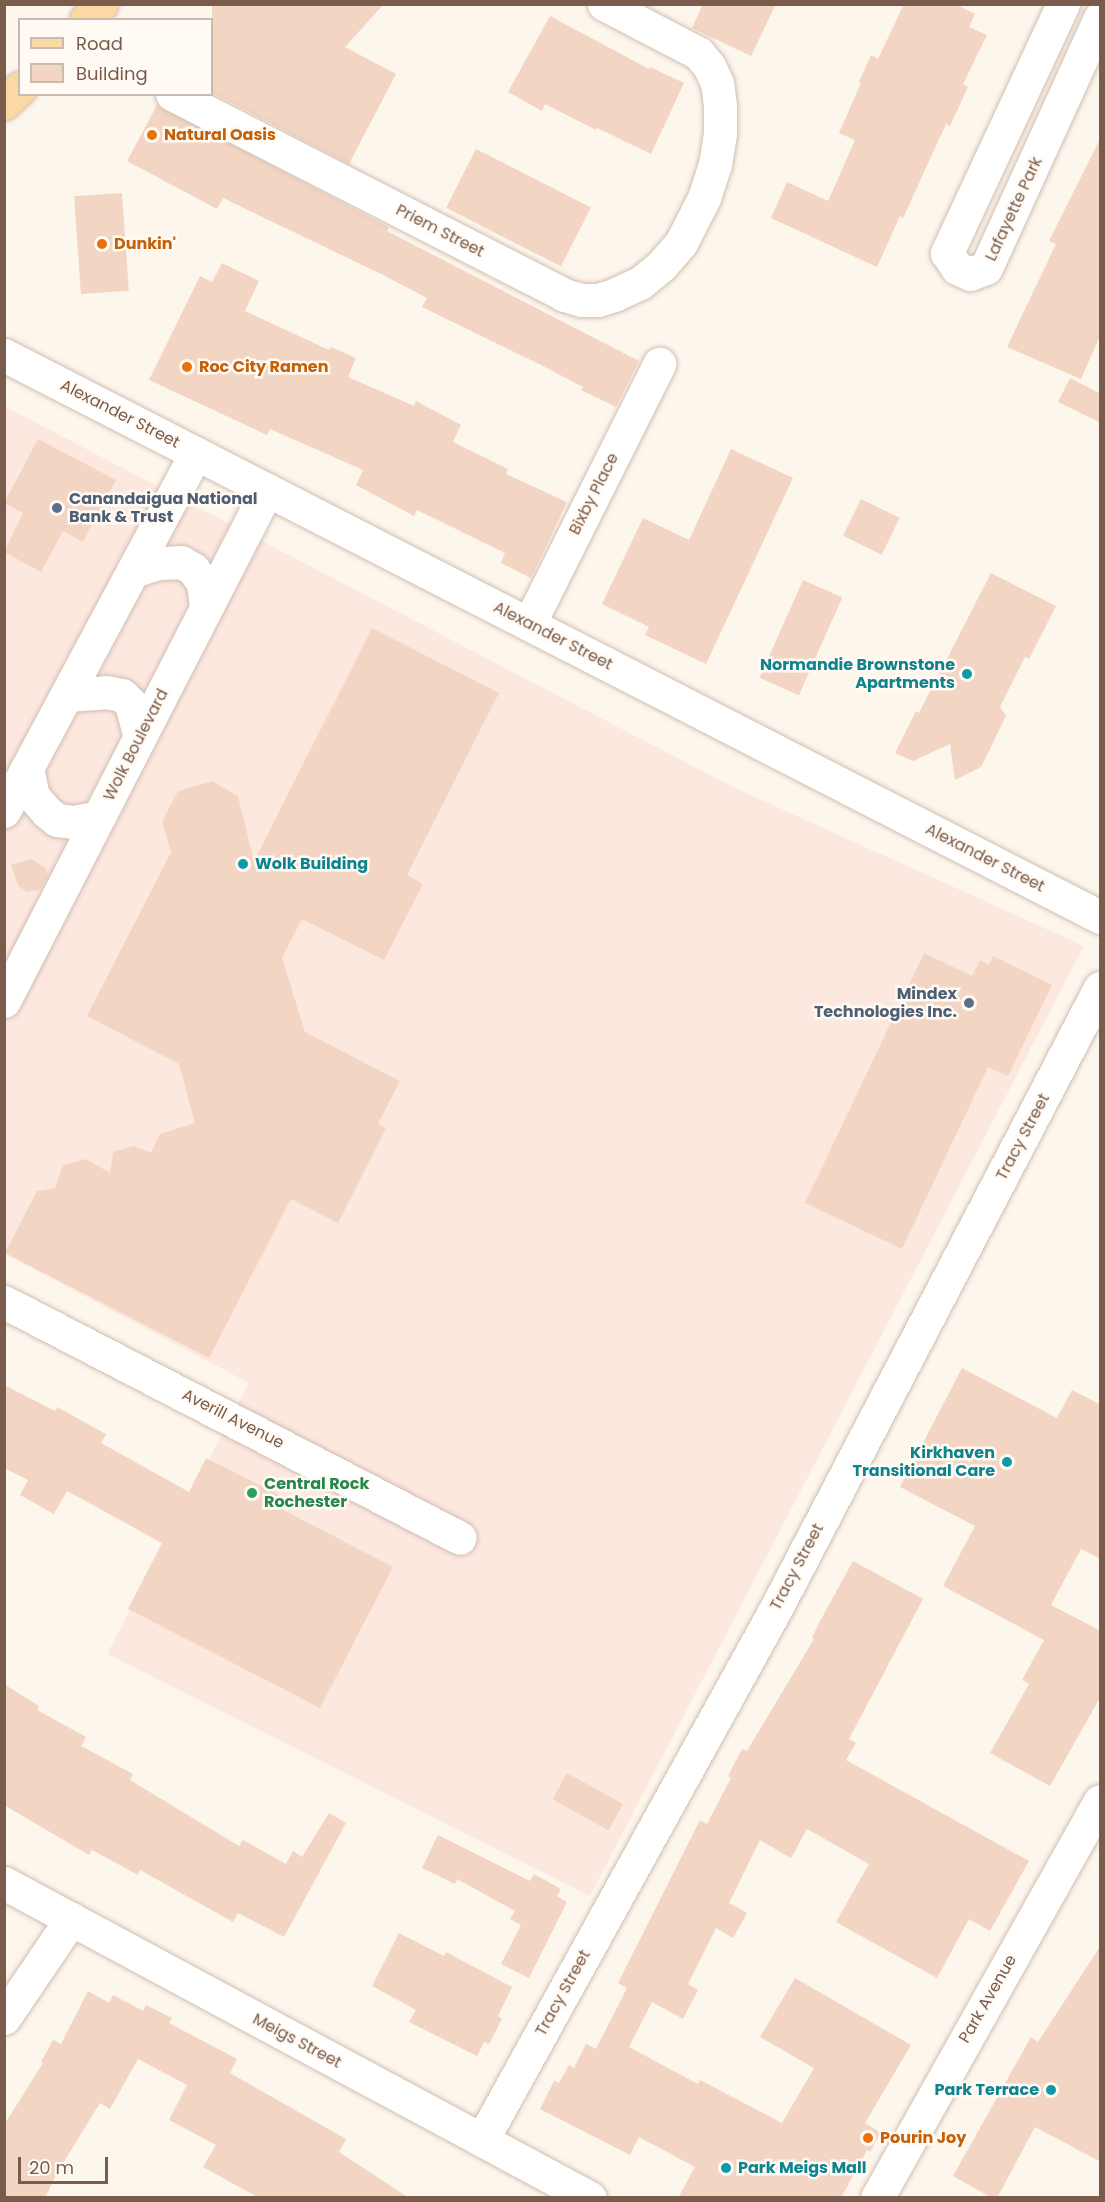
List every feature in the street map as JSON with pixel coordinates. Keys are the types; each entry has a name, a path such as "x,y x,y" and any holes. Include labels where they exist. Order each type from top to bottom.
{"main road":[{"path":"88,18 101,4"},
{"path":"4,103 18,90"}],"street":[{"name":"Priem Street","path":"176,96 564,295 581,300 598,300 640,283 662,266 681,243 693,222 715,165 720,133 717,83 710,66 698,53 604,4"},
{"name":"Lafayette Park","path":"1064,4 947,253 957,268 970,274 986,268 1101,18"},
{"path":"1015,106 1053,125"},
{"name":"Alexander Street","path":"4,355 1101,917"},
{"name":"Bixby Place","path":"529,624 659,364"},
{"path":"4,811 196,453"},
{"name":"Wolk Boulevard","path":"4,1001 267,490"},
{"path":"133,571 158,563 181,562 193,569 203,583 206,608"},
{"path":"67,695 105,692 122,695 131,704 140,737"},
{"path":"27,768 33,796 57,820 74,822 99,817"},
{"name":"Tracy Street","path":"482,2140 774,1612 1101,988"},
{"name":"Averill Avenue","path":"4,1302 460,1538"},
{"name":"Park Avenue","path":"877,2198 1101,1802"},
{"name":"Meigs Street","path":"4,1883 590,2198"},
{"path":"4,2018 71,1919"}],"shaded area":[{"path":"4,406 733,787 1084,946 590,1896 107,1654 249,1383 5,1254"}],"building":[{"path":"212,4 384,4 345,47 396,74 349,164 213,94"},
{"path":"703,4 776,4 751,56 692,28"},
{"path":"904,4 955,4 975,14 969,27 987,35 963,84 968,87 950,126 946,124 903,218 900,216 877,267 771,218 787,182 828,201 855,140 839,133 871,55 878,59"},
{"path":"550,16 649,69 650,67 684,83 651,154 545,104 542,111 508,92"},
{"path":"157,105 389,227 387,231 639,361 616,407 581,390 583,387 543,366 422,307 427,298 383,275 223,198 217,209 127,161"},
{"path":"1101,137 1101,334 1081,379 1007,347 1056,244 1049,241"},
{"path":"476,149 591,208 561,266 446,208"},
{"name":"Dunkin'","path":"122,193 129,291 81,294 74,196"},
{"path":"222,263 259,281 245,311 329,350 331,347 356,358 348,377 414,406 416,401 461,425 453,442 508,469 506,474 567,502 531,578 501,563 505,553 417,510 414,516 356,485 363,470 270,429 267,435 149,380 200,276 212,282"},
{"path":"1070,378 1101,394 1101,423 1058,402"},
{"name":"Canandaigua National Bank & Trust","path":"38,439 116,480 83,542 63,531 41,572 4,552 23,513 4,503"},
{"path":"731,449 793,478 706,664 645,635 649,627 602,604 643,518 689,540"},
{"path":"861,499 900,518 882,555 843,536"},
{"name":"Normandie Brownstone Apartments","path":"991,573 1056,606 1029,659 1025,657 1000,707 1006,716 981,767 955,780 950,744 913,761 895,753 916,711 919,713"},
{"path":"803,580 842,597 799,695 759,678"},
{"path":"372,628 499,693 407,875 423,884 384,960 302,919 282,958 305,1032 400,1081 378,1124 386,1128 338,1223 291,1199 209,1358 5,1253 37,1191 55,1188 63,1165 86,1159 110,1173 113,1152 134,1146 151,1153 160,1134 195,1123 179,1064 87,1016 171,852 162,822 178,791 212,781 238,796 254,861"},
{"path":"31,859 46,868 48,875 41,889 27,892 18,886 11,865"},
{"path":"924,953 972,976 980,960 989,965 993,956 1052,985 1008,1076 988,1067 902,1249 805,1203"},
{"path":"962,1368 1057,1418 1072,1390 1101,1405 1101,1559 1081,1549 1051,1605 1101,1631 1101,1696 1050,1786 990,1753 1029,1684 1022,1680 1044,1640 943,1586 975,1526 900,1487"},
{"path":"4,1385 55,1411 57,1407 106,1434 101,1443 189,1492 206,1458 279,1495 274,1505 393,1567 320,1708 128,1609 162,1543 67,1491 54,1514 20,1495 28,1480 4,1468"},
{"path":"853,1561 923,1599 849,1739 856,1743 846,1760 1029,1861 990,1931 969,1919 937,1978 836,1922 869,1864 807,1829 791,1858 760,1840 729,1903 747,1913 733,1938 716,1928 688,1984 698,1990 683,2019 652,2002 629,2047 698,2084 700,2080 782,2123 814,2068 760,2037 795,1978 911,2045 865,2123 881,2133 870,2152 867,2150 841,2198 678,2198 695,2167 639,2137 630,2155 540,2109 554,2081 559,2083 569,2065 574,2068 586,2044 596,2049 627,1988 618,1983 700,1820 707,1824 731,1778 728,1776 742,1749 747,1751 814,1639 812,1638 819,1623"},
{"path":"4,1684 39,1706 37,1710 86,1737 81,1746 133,1774 130,1780 239,1846 243,1840 286,1864 293,1851 302,1857 329,1813 346,1823 284,1937 238,1913 233,1922 140,1870 138,1875 92,1850 89,1855 4,1805"},
{"path":"567,1773 623,1804 608,1830 552,1799"},
{"path":"438,1835 530,1881 534,1874 561,1889 557,1896 567,1902 529,1978 501,1964 521,1925 510,1919 515,1911 457,1879 455,1884 422,1868"},
{"path":"399,1933 444,1956 446,1952 512,1987 498,2016 502,2019 489,2044 484,2042 477,2056 409,2022 416,2010 372,1986"},
{"path":"1101,1945 1101,2162 1035,2127 997,2198 992,2198 953,2176 1031,2037 1038,2042"},
{"path":"88,1991 109,2003 113,1995 143,2011 146,2005 172,2018 169,2023 237,2059 230,2073 346,2139 339,2152 409,2198 259,2198 203,2167 216,2145 169,2120 187,2085 138,2059 110,2109 100,2103 57,2173 45,2198 4,2198 4,2125 43,2063 41,2062 53,2040 61,2044"}],"place":[{"name":"Natural Oasis","path":"152,135"},
{"name":"Dunkin'","path":"102,244"},
{"name":"Roc City Ramen","path":"187,367"},
{"name":"Canandaigua National Bank & Trust","path":"57,508"},
{"name":"Normandie Brownstone Apartments","path":"967,674"},
{"name":"Wolk Building","path":"243,864"},
{"name":"Mindex Technologies Inc.","path":"969,1003"},
{"name":"Kirkhaven Transitional Care","path":"1007,1462"},
{"name":"Central Rock Rochester","path":"252,1493"},
{"name":"Park Terrace","path":"1051,2090"},
{"name":"Pourin Joy","path":"868,2138"},
{"name":"Park Meigs Mall","path":"726,2168"}]}
